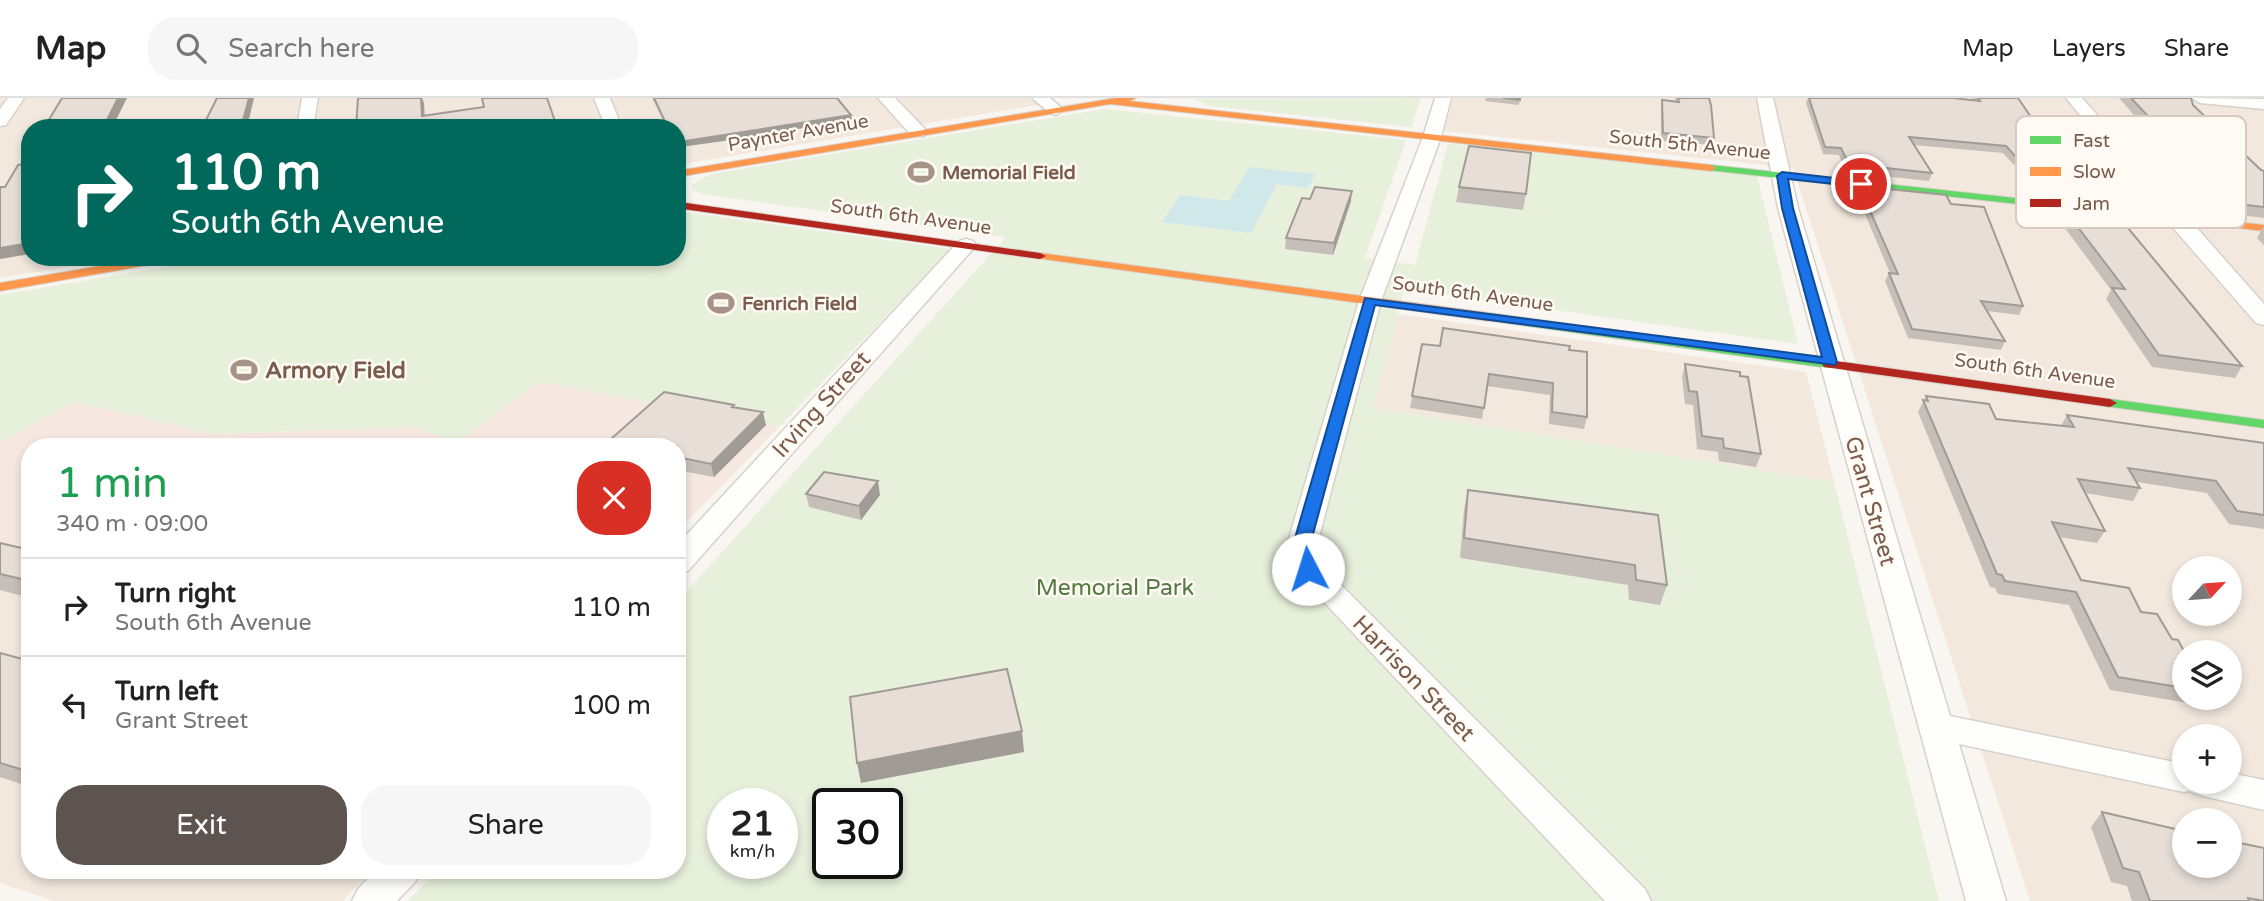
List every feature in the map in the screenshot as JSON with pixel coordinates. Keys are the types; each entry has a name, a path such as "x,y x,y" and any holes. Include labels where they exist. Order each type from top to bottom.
{"street":[{"path":"0,121 16,98"},
{"path":"306,119 310,98"},
{"path":"602,98 610,119"},
{"path":"886,98 918,132"},
{"path":"1040,98 1056,110"},
{"name":"Paynter Avenue","path":"686,172 1132,98"},
{"name":"Harrison Street","path":"1443,98 1432,137 1370,301 1302,545 1308,569 1631,901"},
{"name":"Grant Street","path":"1765,98 1788,208 1830,362 1986,901"},
{"path":"2074,98 2089,116"},
{"path":"2200,98 2264,104"},
{"name":"South 5th Avenue","path":"1111,102 2016,201"},
{"name":"South 6th Avenue","path":"686,206 1830,362 2264,424"},
{"name":"South 5th Avenue","path":"2246,226 2264,228"},
{"path":"2184,228 2264,318"},
{"name":"Irving Street","path":"686,554 966,245"},
{"path":"0,287 123,266"},
{"path":"1937,726 2172,775"},
{"path":"2242,790 2264,795"},
{"path":"372,901 393,879"}],"shaded area":[{"path":"0,98 1029,98 1038,105 686,164 686,119 21,119 21,266 72,266 0,278"},
{"path":"1453,98 2264,98 2264,901 2030,901 1793,168 1444,131"},
{"path":"1397,314 1806,372 1834,482 1373,408"},
{"path":"539,382 779,427 686,523 686,438 463,438"},
{"path":"75,402 212,434 417,427 444,438 21,438 21,545 0,540 0,442"},
{"path":"0,540 21,545 21,879 364,879 343,901 54,901 0,883"}],"green space":[{"path":"1421,98 1411,127 1209,106 1193,99"},
{"name":"Memorial Park","path":"1105,109 1406,140 1365,258 1415,265 1448,144 1757,176 1798,344 1404,289 1373,408 1834,482 1939,901 408,901 429,879 686,879 686,592 1006,237 702,194 693,190 691,185 711,174"},
{"path":"686,212 951,249 779,427 539,382 463,438 444,438 417,427 212,434 75,402 0,442 0,295 171,266 686,266"}],"water":[{"path":"1249,167 1315,174 1308,188 1277,184 1251,233 1162,222 1180,195 1229,201"}],"building":[{"path":"62,98 118,98 108,119 49,119"},
{"path":"217,98 249,98 243,119 206,119"},
{"path":"358,98 421,98 422,116 484,107 482,98 547,98 554,119 357,119"},
{"path":"654,98 837,98 851,115 686,141 686,119 664,119"},
{"path":"1678,98 1709,98 1714,138 1663,133 1662,100 1679,102"},
{"path":"1809,98 1953,98 1980,101 1978,98 2018,98 2030,116 2016,116 2016,157 2006,146 1909,137 1932,173 1849,164 1841,148 1825,147"},
{"path":"2131,98 2191,98 2193,105 2205,116 2148,116"},
{"path":"1469,146 1531,153 1526,194 1459,187"},
{"path":"2246,156 2264,171 2264,207 2246,205"},
{"path":"21,164 21,244 0,248 0,189 5,187"},
{"path":"1859,186 1946,195 1951,204 1984,207 2023,306 1981,301 2005,341 1912,329 1889,273 1898,274"},
{"path":"1315,187 1352,191 1334,243 1286,238 1302,198 1310,199"},
{"path":"2079,228 2128,228 2242,366 2159,355 2112,288 2125,289"},
{"path":"1443,328 1570,346 1569,350 1587,352 1587,417 1552,412 1553,383 1489,374 1484,408 1412,396 1422,344 1440,346"},
{"path":"1685,364 1740,372 1740,376 1748,377 1761,454 1724,448 1723,439 1702,436 1697,392 1689,391"},
{"path":"664,392 763,412 711,464 686,459 686,438 612,438"},
{"path":"1926,396 1989,404 1996,419 2074,427 2067,415 2264,443 2264,515 2237,511 2216,481 2128,468 2140,488 2078,479 2105,531 2052,522 2081,580 2129,588 2141,612 2157,614 2172,639 2178,640 2172,640 2172,686 2118,677 2076,592 2005,581 2002,575 1997,574 1923,400 1928,401"},
{"path":"824,472 878,481 859,506 806,494"},
{"path":"1468,490 1658,515 1667,585 1636,580 1635,565 1464,538"},
{"path":"0,543 21,548 21,579 0,574"},
{"path":"0,653 21,659 21,769 0,763"},
{"path":"1007,669 1022,731 857,763 850,697"},
{"path":"2102,812 2172,828 2172,878 2242,878 2242,843 2264,848 2264,901 2248,898 2249,901 2150,901 2139,872 2123,868"}],"traffic: fast":[{"path":"1711,168 2016,201"},
{"path":"1489,317 1829,364"},
{"path":"2110,403 2264,424"}],"traffic: slow":[{"path":"686,172 1132,98"},
{"path":"1111,102 1711,168"},
{"path":"2246,226 2264,228"},
{"path":"1040,256 1489,317"},
{"path":"0,287 123,266"}],"traffic: jam":[{"path":"686,206 1040,256"},
{"path":"1829,364 2110,403"}],"place":[{"name":"Memorial Field","path":"921,172"},
{"name":"Fenrich Field","path":"721,303"},
{"name":"Armory Field","path":"244,370"}],"route":[{"path":"1308,569 1302,545 1370,301 1830,362 1788,208 1782,176 1861,184"}]}
